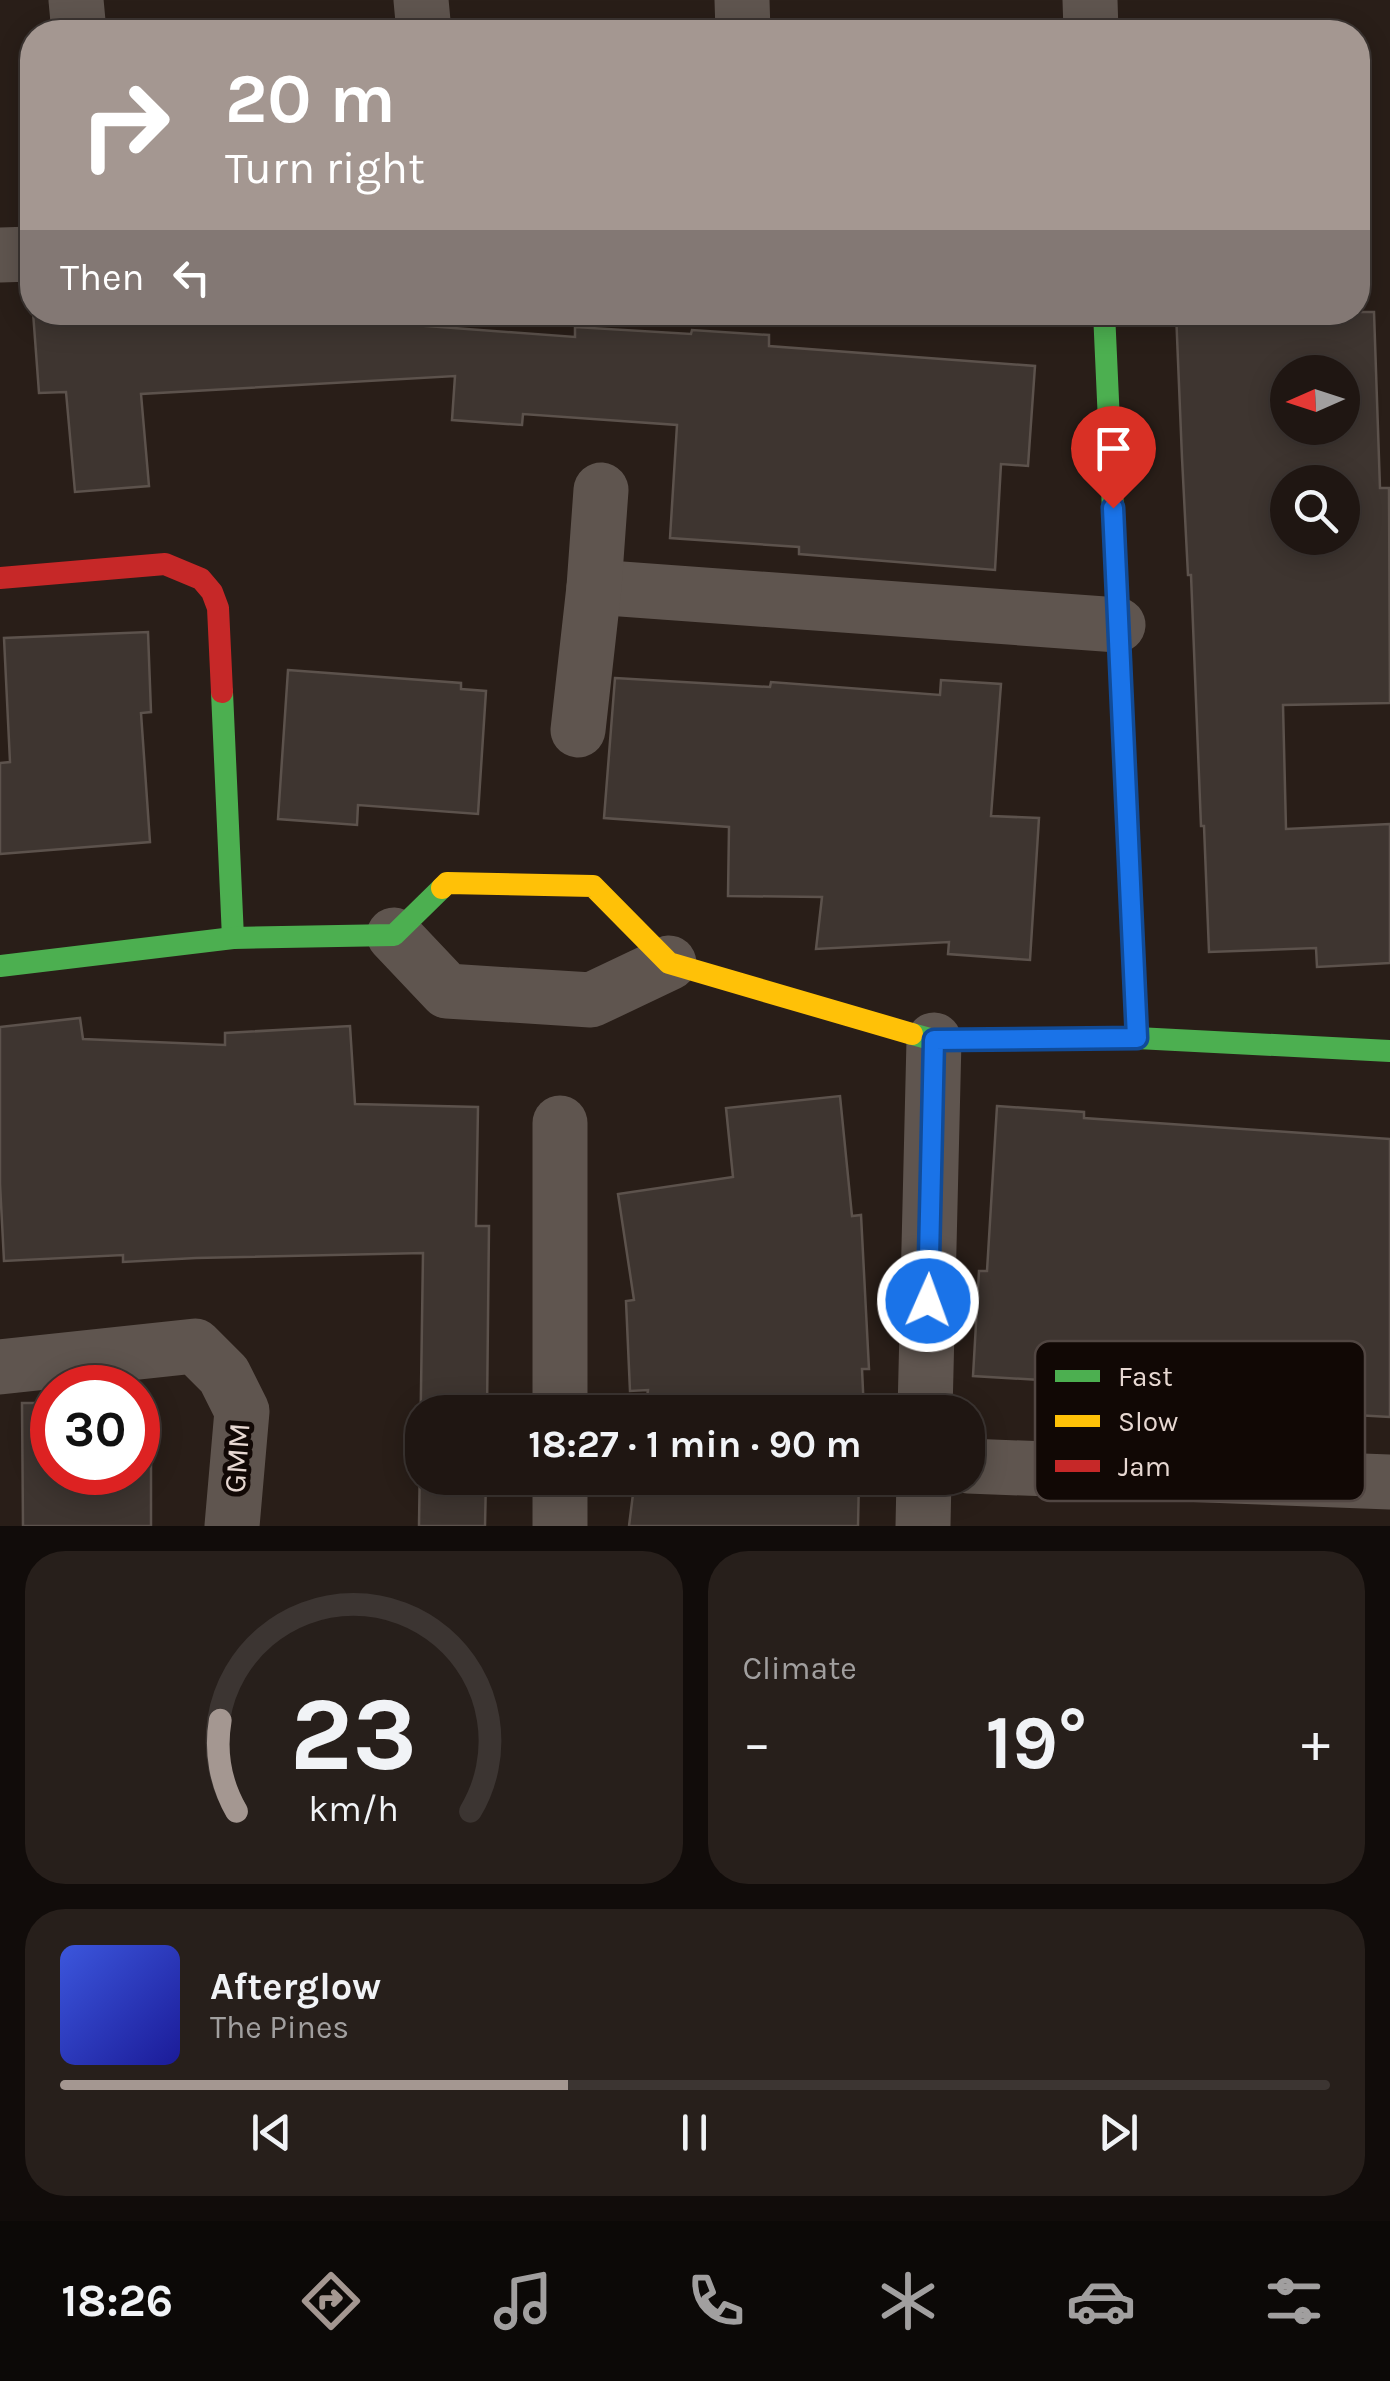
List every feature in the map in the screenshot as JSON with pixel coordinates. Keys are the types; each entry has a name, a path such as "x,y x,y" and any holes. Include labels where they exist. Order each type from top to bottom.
{"street":[{"path":"1105,325 1137,1038"},
{"path":"578,730 600,490"},
{"path":"0,578 165,564 201,579 212,592 218,608 232,938"},
{"path":"594,587 1118,625"},
{"path":"0,966 232,938 394,935 447,883 593,886 669,964 934,1040 1137,1038 1390,1051"},
{"path":"394,935 447,992 591,1000 669,964"},
{"path":"926,1395 934,1040"},
{"path":"560,1123 560,1395"},
{"name":"GMM","path":"0,1367 194,1346 224,1374 242,1412 232,1526"},
{"path":"985,1467 1035,1469"},
{"path":"1365,1481 1390,1482"},
{"path":"560,1495 560,1526"},
{"path":"923,1526 924,1495"}],"building":[{"path":"1370,312 1374,312 1380,488 1389,488 1390,703 1283,705 1286,829 1390,824 1390,963 1317,967 1316,948 1209,952 1177,325 1370,325"},
{"path":"34,325 414,325 575,337 575,327 691,334 692,330 769,335 769,346 1035,366 1028,466 1001,464 995,570 799,554 799,547 670,538 677,425 523,414 522,425 452,420 455,376 141,394 149,486 75,492 66,392 39,393"},
{"path":"148,632 151,712 141,713 150,842 0,854 0,763 10,762 4,638"},
{"path":"288,670 461,683 461,689 486,691 478,814 358,805 357,825 278,819"},
{"path":"615,678 770,687 771,682 940,695 941,680 1001,684 991,816 1039,818 1030,960 948,954 949,942 816,949 822,897 728,896 729,827 604,818"},
{"path":"80,1018 83,1039 225,1045 225,1033 350,1026 355,1104 478,1107 476,1226 489,1226 487,1395 421,1395 423,1253 123,1262 123,1255 4,1261 0,1027"},
{"path":"840,1096 852,1216 861,1215 869,1369 862,1369 863,1395 647,1395 648,1390 630,1391 626,1301 634,1300 618,1194 733,1177 726,1108"},
{"path":"997,1106 1084,1112 1084,1118 1390,1139 1390,1417 1365,1416 1365,1341 1035,1341 1035,1380 973,1376 979,1271 987,1271"},
{"path":"22,1403 30,1403 30,1495 151,1495 151,1526 23,1526"},
{"path":"419,1495 486,1495 485,1526 419,1526"},
{"path":"633,1495 859,1495 858,1526 629,1526"}],"traffic: fast":[{"path":"1105,325 1137,1038"},
{"path":"222,692 233,938"},
{"path":"0,966 233,938 394,935 442,888"},
{"path":"912,1034 934,1040 1137,1038 1390,1051"}],"traffic: slow":[{"path":"442,888 447,883 593,886 669,963 912,1034"}],"traffic: jam":[{"path":"0,578 165,564 201,579 218,608 222,692"}],"route":[{"path":"928,1301 934,1040 1137,1038 1113,508"}]}
